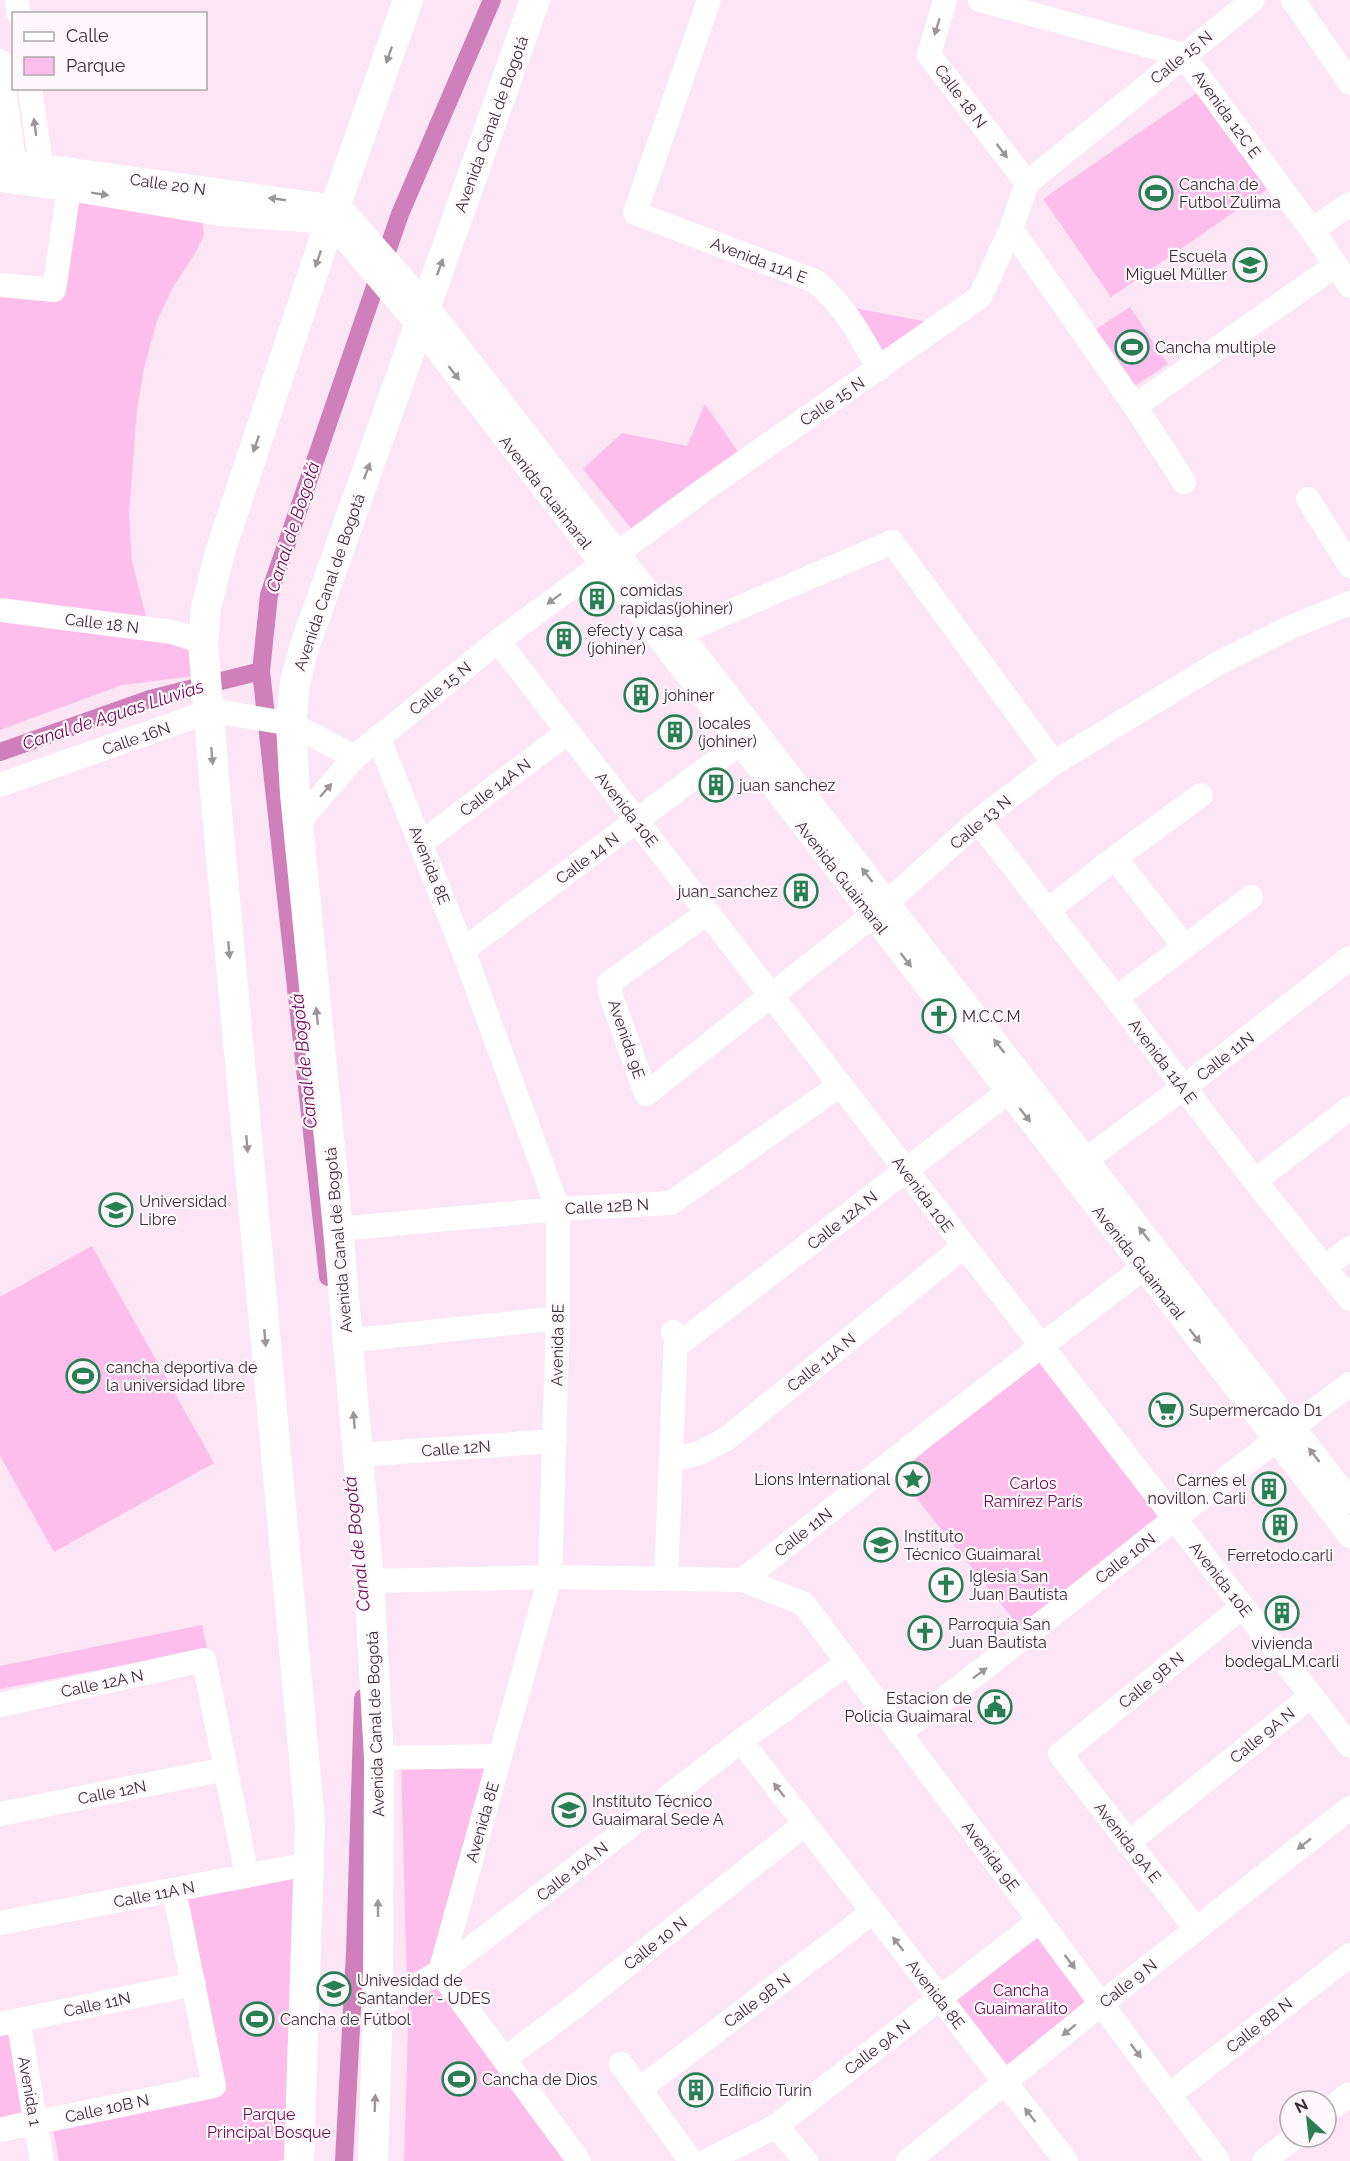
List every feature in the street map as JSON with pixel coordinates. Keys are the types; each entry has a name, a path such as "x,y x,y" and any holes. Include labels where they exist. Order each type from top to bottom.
{"main road":[{"path":"299,2161 310,1822 212,707 203,651 206,608 220,552 338,219 408,0"},
{"name":"Avenida Canal de Bogotá","path":"373,2161 378,2006 379,1758 369,1581 346,1341 338,1229 298,823 292,765 283,722 305,645 417,309 536,0"}],"street":[{"name":"Avenida 11A E","path":"709,0 634,213 815,281 832,295 844,311 861,335 879,369"},
{"name":"Calle 18 N","path":"945,0 929,55 1027,183"},
{"name":"Avenida 12C E","path":"980,0 1183,55 1312,230 1350,286"},
{"name":"Calle 15 N","path":"298,823 355,757 498,641 702,491 980,297 1011,229 1027,183 1253,0"},
{"path":"1293,0 1350,84"},
{"path":"0,61 5,167"},
{"path":"30,90 41,166"},
{"name":"Calle 20 N","path":"5,167 41,166 338,219"},
{"name":"Calle 20 N","path":"5,167 69,189 220,213 338,219"},
{"path":"0,285 54,290 69,189"},
{"path":"1312,230 1350,204"},
{"name":"Avenida Guaimaral","path":"338,219 417,309 609,559 740,744 880,909 1284,1433 1350,1536"},
{"path":"1011,229 1135,406 1184,482"},
{"path":"1135,406 1336,265"},
{"path":"1308,499 1350,566"},
{"path":"680,633 892,542 1054,763"},
{"name":"Avenida Guaimaral","path":"609,559 680,633 880,909 1008,1092 1077,1165"},
{"name":"Calle 13 N","path":"646,1094 880,909 978,822 1054,763 1216,664 1291,627 1350,603"},
{"name":"Calle 18 N","path":"0,610 172,632 203,651"},
{"name":"Avenida 10E","path":"498,641 1350,1746"},
{"name":"Calle 16N","path":"0,785 212,707 283,722"},
{"path":"283,722 355,757"},
{"name":"Calle 14A N","path":"421,843 568,732"},
{"name":"Avenida 8E","path":"378,737 463,950 558,1209 558,1318 550,1578 440,1972"},
{"name":"Calle 14 N","path":"463,950 740,744"},
{"path":"1048,910 1201,795"},
{"name":"Avenida 11A E","path":"978,822 1255,1181 1350,1299"},
{"path":"1115,858 1184,946"},
{"path":"1116,998 1251,897"},
{"name":"Avenida 9E","path":"646,1094 612,999 609,983 707,913"},
{"name":"Calle 11N","path":"1077,1165 1183,1088 1350,958"},
{"name":"Calle 12B N","path":"338,1229 558,1209 671,1203 840,1085"},
{"name":"Calle 12A N","path":"671,1460 674,1338 906,1171 1008,1092"},
{"path":"1255,1181 1350,1108"},
{"name":"Calle 11A N","path":"671,1460 700,1453 726,1439 963,1247"},
{"path":"1324,1268 1350,1248"},
{"name":"Calle 11N","path":"743,1580 1041,1346 1152,1262"},
{"path":"346,1341 558,1318"},
{"name":"Calle 10N","path":"899,1733 992,1664 1174,1519 1350,1384"},
{"name":"Avenida Guaimaral","path":"1284,1433 1350,1501"},
{"name":"Calle 12N","path":"357,1455 555,1441"},
{"path":"666,1578 671,1460"},
{"path":"369,1581 550,1578 743,1580"},
{"name":"Avenida 9E","path":"743,1580 804,1604 1218,2161"},
{"name":"Calle 9B N","path":"1060,1754 1242,1607"},
{"name":"Calle 12A N","path":"0,1706 204,1660 225,1769"},
{"name":"Calle 10A N","path":"378,2006 440,1972 741,1741 847,1664"},
{"name":"Calle 9A N","path":"1128,1842 1311,1696"},
{"name":"Avenida 8E","path":"741,1741 1066,2161"},
{"name":"Avenida 9A E","path":"1060,1754 1196,1929"},
{"path":"379,1758 500,1756"},
{"path":"225,1769 247,1876"},
{"name":"Calle 12N","path":"0,1814 225,1769"},
{"name":"Calle 9 N","path":"909,2161 1101,2004 1350,1808"},
{"name":"Calle 10 N","path":"504,2059 573,2008 805,1824"},
{"name":"Calle 11A N","path":"0,1923 309,1864"},
{"path":"174,1890 194,1984"},
{"name":"Calle 9B N","path":"640,2089 873,1912"},
{"name":"Calle 9A N","path":"707,2161 776,2126 1039,1921"},
{"name":"Calle 8B N","path":"1169,2095 1350,1955"},
{"path":"440,1972 579,2161"},
{"name":"Calle 11N","path":"9,2022 194,1984"},
{"name":"Calle 10B N","path":"0,2130 214,2086 194,1984"},
{"name":"Avenida 1","path":"9,2022 36,2123 42,2161"},
{"path":"621,2064 691,2161"},
{"path":"776,2126 806,2161"},
{"path":"1264,2161 1280,2149"}],"green space":[{"name":"Cancha de Futbol Zulima","path":"1201,90 1269,188 1111,297 1043,199"},
{"path":"72,195 202,220 204,235 172,289 157,321 144,368 137,410 129,514 132,561 146,617 0,602 0,292 57,297"},
{"path":"844,306 938,324 880,365"},
{"name":"Cancha multiple","path":"1130,307 1168,364 1133,387 1096,329"},
{"path":"705,404 741,456 635,533 583,469 622,433 687,446"},
{"path":"0,620 189,641 195,676 122,685 0,730"},
{"name":"cancha deportiva de la universidad libre","path":"92,1246 214,1463 54,1552 0,1456 0,1297"},
{"name":"Carlos Ramírez París","path":"1043,1352 1173,1514 1024,1633 894,1470"},
{"path":"202,1625 207,1649 0,1689 0,1666"},
{"path":"401,1760 491,1760 436,1967 407,1987"},
{"name":"Parque Principal Bosque","path":"299,1874 306,2155 277,2161 59,2161 53,2130 220,2094 183,1897"},
{"name":"Cancha Guaimaralito","path":"1036,1929 1090,2000 1007,2071 951,1997"},
{"name":"Cancha de Dios","path":"439,1979 572,2161 404,2161 409,1997"},
{"path":"15,2030 31,2110 0,2117 0,2033"}],"waterway":[{"name":"Canal de Bogotá","path":"328,1277 261,671 269,595 400,214 492,0"},
{"name":"Canal de Aguas Lluvias","path":"0,752 150,699 261,671"},
{"name":"Canal de Bogotá","path":"344,2161 355,1952 363,1698"}],"place":[{"name":"Cancha de Futbol Zulima","path":"1156,193"},
{"name":"Escuela Miguel Müller","path":"1250,265"},
{"name":"Cancha multiple","path":"1132,347"},
{"name":"comidas rapidas(johiner)","path":"597,599"},
{"name":"efecty y casa (johiner)","path":"564,639"},
{"name":"johiner","path":"641,695"},
{"name":"locales (johiner)","path":"675,732"},
{"name":"juan sanchez","path":"716,785"},
{"name":"juan_sanchez","path":"801,891"},
{"name":"M.C.C.M","path":"939,1016"},
{"name":"Universidad Libre","path":"116,1210"},
{"name":"cancha deportiva de la universidad libre","path":"83,1376"},
{"name":"Supermercado D1","path":"1166,1410"},
{"name":"Lions International","path":"913,1479"},
{"name":"Carnes el novillon. Carli","path":"1269,1489"},
{"name":"Ferretodo.carli","path":"1280,1525"},
{"name":"Instituto Técnico Guaimaral","path":"881,1545"},
{"name":"Iglesia San Juan Bautista","path":"946,1585"},
{"name":"vivienda bodegaLM.carli","path":"1282,1613"},
{"name":"Parroquia San Juan Bautista","path":"925,1633"},
{"name":"Estacion de Policia Guaimaral","path":"995,1707"},
{"name":"Instituto Técnico Guaimaral Sede A","path":"569,1810"},
{"name":"Univesidad de Santander - UDES","path":"334,1989"},
{"name":"Cancha de Fútbol","path":"257,2019"},
{"name":"Cancha de Dios","path":"459,2079"},
{"name":"Edificio Turin","path":"696,2090"}]}
